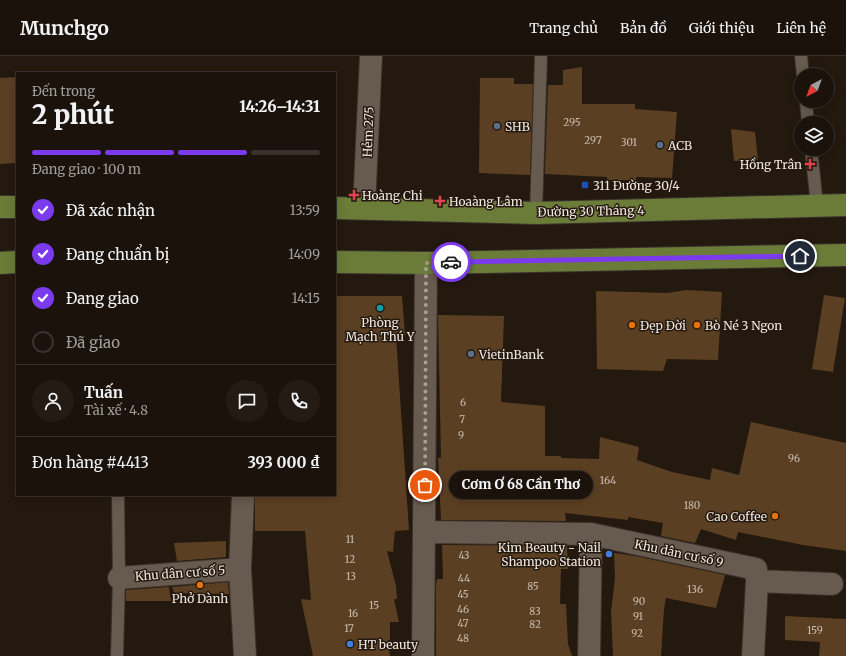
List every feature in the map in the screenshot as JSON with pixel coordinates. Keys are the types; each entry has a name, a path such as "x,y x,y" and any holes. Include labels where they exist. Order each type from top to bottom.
{"main road":[{"name":"Đường 30 Tháng 4","path":"336,208 536,213 846,205"},
{"path":"0,207 16,207"},
{"path":"336,262 426,263 846,255"},
{"path":"0,263 16,262"}],"street":[{"name":"Hẻm 275","path":"364,208 371,56"},
{"path":"423,656 426,263"},
{"name":"Khu dân cư số 5","path":"243,496 240,569 245,656"},
{"name":"Khu dân cư số 9","path":"425,532 591,534 756,569 757,581"},
{"path":"589,656 591,534"},
{"name":"Khu dân cư số 5","path":"119,578 240,569"},
{"path":"753,656 757,581 832,584"}],"lane":[{"path":"536,213 541,56"},
{"path":"801,56 802,68"},
{"path":"812,156 817,205"},
{"name":"Khu dân cư số 5","path":"117,656 119,578 118,496"}],"building":[{"path":"582,67 582,104 635,104 635,109 677,112 672,178 636,177 636,180 607,180 607,177 545,174 548,85 563,85 563,70"},
{"path":"16,77 16,163 0,164 0,78"},
{"name":"SHB","path":"480,78 514,78 514,84 533,84 530,175 479,173"},
{"path":"731,129 755,132 758,160 734,161"},
{"name":"Đẹp Đời","path":"687,290 722,292 718,360 667,359 663,371 597,369 596,291 667,293"},
{"path":"824,295 845,298 833,372 812,369"},
{"path":"336,296 402,296 405,336 396,337 409,530 395,531 393,552 387,551 396,586 397,599 394,599 399,622 390,622 390,640 388,640 390,656 313,656 301,599 311,600 305,531 255,531 255,496 336,496"},
{"path":"438,315 504,316 501,402 545,406 545,456 599,459 600,437 639,447 637,460 672,472 710,480 712,468 739,475 751,422 846,443 846,551 803,545 738,532 736,540 701,529 695,543 661,536 663,523 628,517 628,520 565,513 566,521 441,520 438,458 441,458"},
{"path":"226,541 226,557 177,561 174,543"},
{"path":"442,545 567,546 568,569 561,569 560,604 566,604 568,644 572,656 436,656 436,585 437,579 443,579"},
{"path":"614,553 725,575 716,608 666,598 661,656 613,656 611,612 615,577"},
{"path":"228,582 229,594 174,593 172,587"},
{"path":"169,587 171,601 126,601 126,590"},
{"path":"785,616 846,619 846,656 819,656 820,642 785,640"}],"way so far":[{"path":"425,485 426,263 451,262"}],"place":[{"name":"SHB","path":"497,126"},
{"name":"ACB","path":"660,145"},
{"name":"Hồng Trân","path":"810,164"},
{"name":"311 Đường 30/4","path":"585,185"},
{"name":"Hoàng Chi","path":"354,195"},
{"name":"Hoaàng Lâm","path":"440,201"},
{"name":"Phòng Mạch Thú Y","path":"380,308"},
{"name":"Đẹp Đời","path":"632,325"},
{"name":"Bò Né 3 Ngon","path":"697,325"},
{"name":"VietinBank","path":"471,354"},
{"name":"Cơm Ơ 68 Cần Thơ","path":"425,485"},
{"name":"Cao Coffee","path":"775,516"},
{"name":"Kim Beauty - Nail Shampoo Station","path":"609,554"},
{"name":"Phở Dành","path":"200,585"},
{"name":"HT beauty","path":"350,644"}],"route":[{"path":"451,262 800,256"}]}
